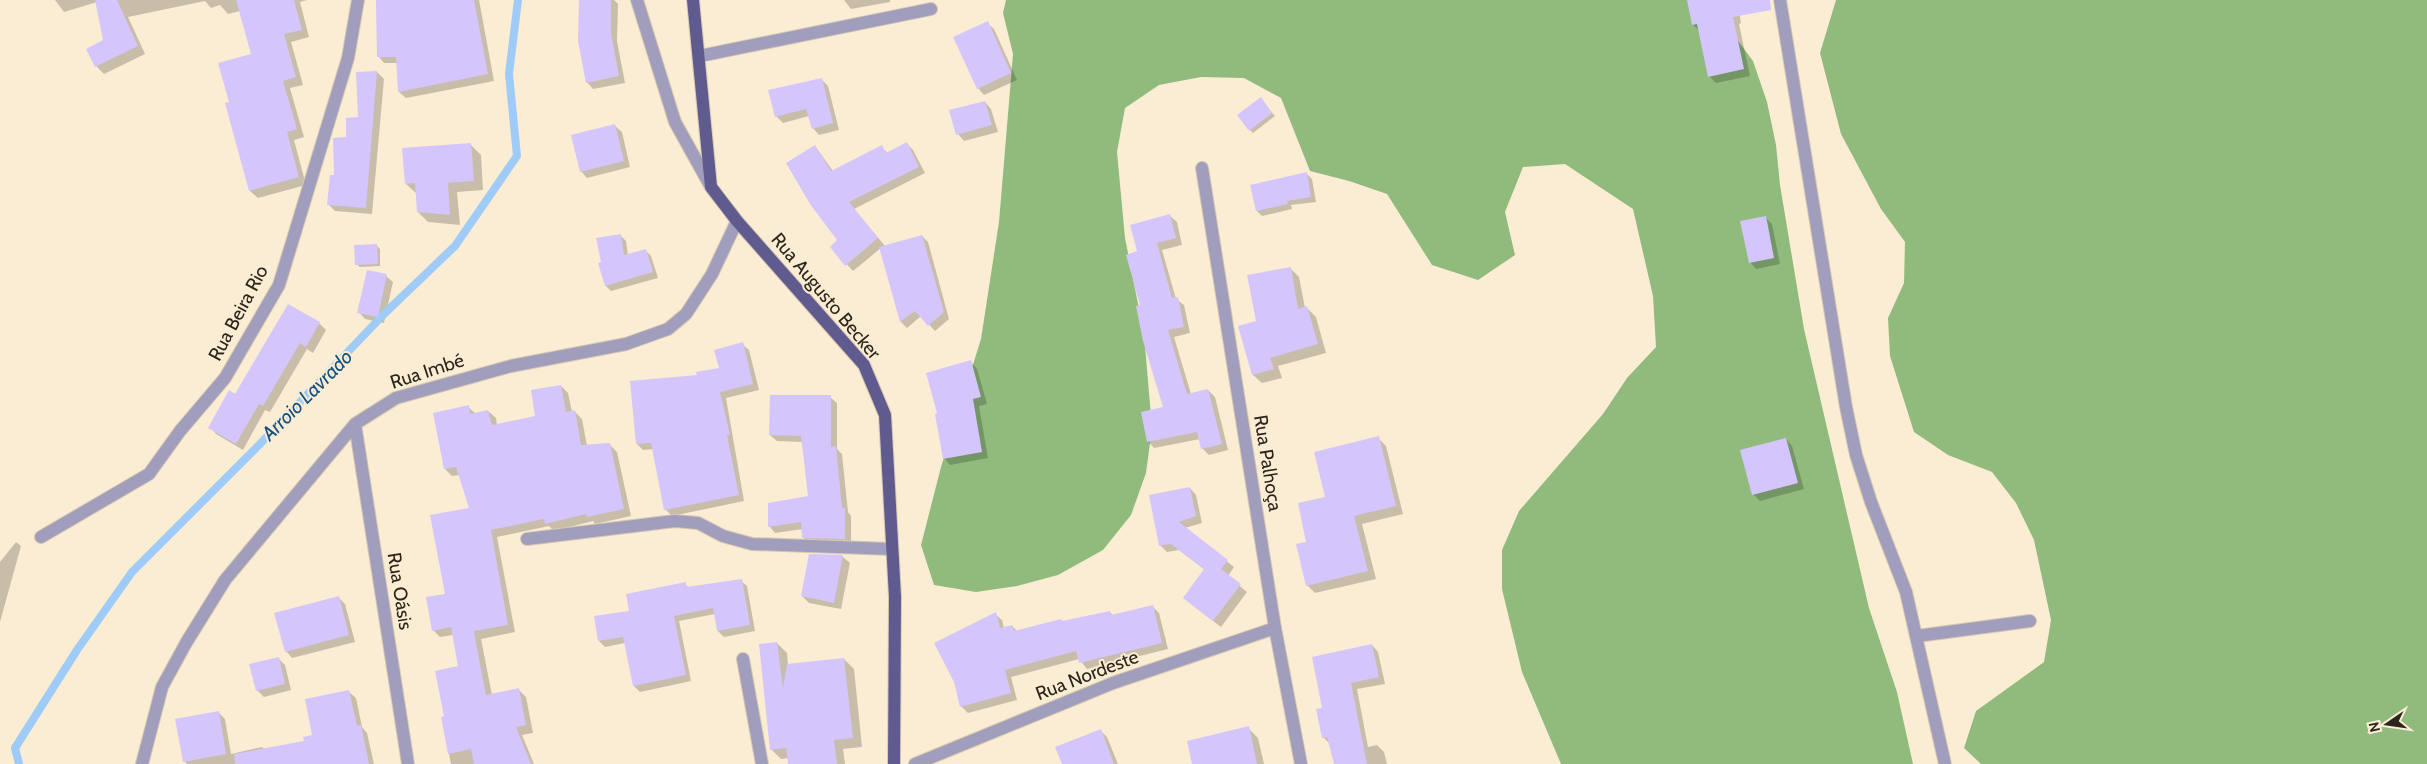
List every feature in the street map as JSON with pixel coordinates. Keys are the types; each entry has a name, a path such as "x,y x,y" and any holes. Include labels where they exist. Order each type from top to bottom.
{"main road":[{"path":"693,0 700,56 711,187"},
{"name":"Rua Augusto Becker","path":"711,187 738,222 864,365 885,415 895,598 894,764"}],"street":[{"name":"Rua Beira Rio","path":"42,537 149,474 180,431 230,369 279,285 348,58 358,0"},
{"name":"Rua Augusto Becker","path":"637,0 674,122 711,187"},
{"path":"1780,0 1852,436 1870,502 1906,592 1945,764"},
{"path":"700,56 931,9"},
{"name":"Rua Palhoça","path":"1202,168 1276,628 1301,764"},
{"name":"Rua Imbé","path":"142,764 162,687 220,587 355,424 396,398 511,366 626,344 668,329 686,314 712,274 738,222"},
{"name":"Rua Oásis","path":"355,424 408,764"},
{"path":"527,539 674,521 698,523 723,536 752,544 891,549"},
{"path":"1917,636 2030,621"},
{"name":"Rua Nordeste","path":"916,764 1113,683 1276,628"},
{"path":"742,659 762,764"}],"green space":[{"path":"1006,0 1698,0 1727,26 1753,61 1767,102 1776,145 1780,185 1804,329 1869,608 1897,692 1913,764 1561,764 1522,672 1502,589 1502,550 1519,511 1603,414 1627,378 1656,347 1653,296 1633,209 1565,164 1523,167 1505,212 1515,255 1478,280 1432,265 1387,194 1349,181 1310,171 1281,98 1244,78 1201,77 1159,85 1125,108 1117,152 1125,238 1144,334 1152,428 1146,473 1131,515 1103,550 1058,575 1017,586 976,592 934,585 921,545 941,467 981,339 999,222 1013,54 1003,13"},
{"path":"1836,0 2427,0 2427,764 1981,764 1964,748 1976,711 2044,662 2051,620 2034,540 2016,503 1992,472 1948,455 1914,432 1890,356 1888,318 1904,283 1905,242 1881,209 1841,134 1820,53"}],"building":[{"path":"95,0 117,0 138,46 95,67 86,49 103,40"},
{"path":"236,0 294,0 302,30 284,34 296,77 283,81 297,129 287,132 299,177 249,191 225,103 229,102 218,63 251,54"},
{"path":"376,0 474,0 488,74 398,92 396,57 377,57"},
{"path":"579,0 611,0 611,33 619,76 586,83 578,41"},
{"path":"1687,0 1770,0 1771,10 1733,17 1744,69 1708,77 1697,24 1692,25"},
{"path":"988,21 1011,73 977,89 953,37"},
{"path":"377,71 366,208 327,205 330,175 334,175 333,138 346,137 346,118 358,117 356,72"},
{"path":"822,78 833,123 812,129 806,109 775,117 768,90"},
{"path":"1261,97 1272,113 1249,131 1237,115"},
{"path":"985,101 992,125 956,135 949,110"},
{"path":"615,124 624,161 580,172 571,135"},
{"path":"907,142 919,167 849,202 878,238 845,266 830,247 837,240 810,204 786,163 815,145 831,171 882,145 886,153"},
{"path":"471,143 474,181 448,183 450,215 417,212 415,183 405,184 402,148"},
{"path":"1307,172 1311,197 1287,201 1288,204 1256,211 1250,185"},
{"path":"1170,214 1176,238 1157,243 1172,298 1178,297 1184,327 1168,330 1187,394 1208,389 1222,444 1201,449 1197,432 1147,442 1141,412 1163,407 1143,341 1136,306 1140,305 1126,255 1137,251 1130,225"},
{"path":"1766,216 1774,258 1749,263 1740,221"},
{"path":"621,234 624,255 646,249 653,272 605,286 598,263 601,262 596,238"},
{"path":"922,235 944,312 928,326 915,311 900,322 879,247"},
{"path":"377,244 378,264 355,265 354,245"},
{"path":"1291,267 1298,309 1307,306 1318,344 1270,358 1274,369 1252,375 1238,326 1256,321 1247,275"},
{"path":"367,270 387,274 378,317 357,313"},
{"path":"288,304 320,322 306,347 300,343 263,406 259,404 236,444 208,428 229,390 235,394"},
{"path":"743,342 753,384 720,392 730,435 727,435 739,495 664,510 651,443 636,444 630,381 697,375 696,372 719,368 714,350"},
{"path":"971,360 981,397 973,399 982,452 943,459 935,414 937,413 926,373"},
{"path":"561,385 566,412 575,410 581,445 610,443 624,509 587,517 586,514 545,524 544,519 491,530 508,625 474,631 476,643 486,695 519,688 526,725 516,727 531,764 474,764 471,749 448,754 441,717 444,716 435,671 458,666 451,627 432,631 426,597 445,594 430,515 469,508 456,467 444,469 433,413 469,405 470,414 488,410 492,425 535,416 531,390"},
{"path":"770,395 831,395 831,447 836,446 842,508 845,508 845,539 802,538 801,522 768,527 768,503 808,496 801,436 769,435"},
{"path":"1379,436 1396,506 1354,516 1368,571 1306,586 1296,544 1306,542 1298,503 1325,497 1314,452"},
{"path":"1786,438 1798,483 1752,495 1740,450"},
{"path":"1190,487 1196,516 1179,522 1228,560 1221,569 1241,584 1213,621 1183,598 1204,569 1171,544 1159,546 1149,495"},
{"path":"809,554 843,555 834,603 801,596"},
{"path":"742,579 750,625 717,631 713,608 674,616 686,675 633,686 623,637 598,641 594,616 629,611 626,594 686,582 686,587"},
{"path":"339,596 349,635 285,652 274,613"},
{"path":"1153,605 1162,643 1079,663 1076,651 1005,670 1011,693 960,707 954,682 934,643 996,612 1000,628 1012,625 1014,631 1061,619 1062,621 1110,611 1111,615"},
{"path":"777,642 783,688 787,664 844,658 853,738 834,740 837,764 788,764 786,748 770,750 759,644"},
{"path":"1372,644 1379,677 1351,683 1367,764 1334,764 1327,737 1322,738 1316,709 1322,708 1312,657"},
{"path":"279,657 285,684 256,691 249,664"},
{"path":"349,690 357,726 361,725 369,764 235,764 234,754 304,741 303,737 312,735 305,699"},
{"path":"219,711 226,754 183,762 175,719"},
{"path":"1249,726 1257,764 1192,764 1187,741"},
{"path":"1101,729 1114,764 1062,764 1055,747"}],"waterway":[{"name":"Arroio Lavrado","path":"19,764 15,748 77,650 132,572 258,446 385,313 455,246 517,156 509,74 518,0"}]}
